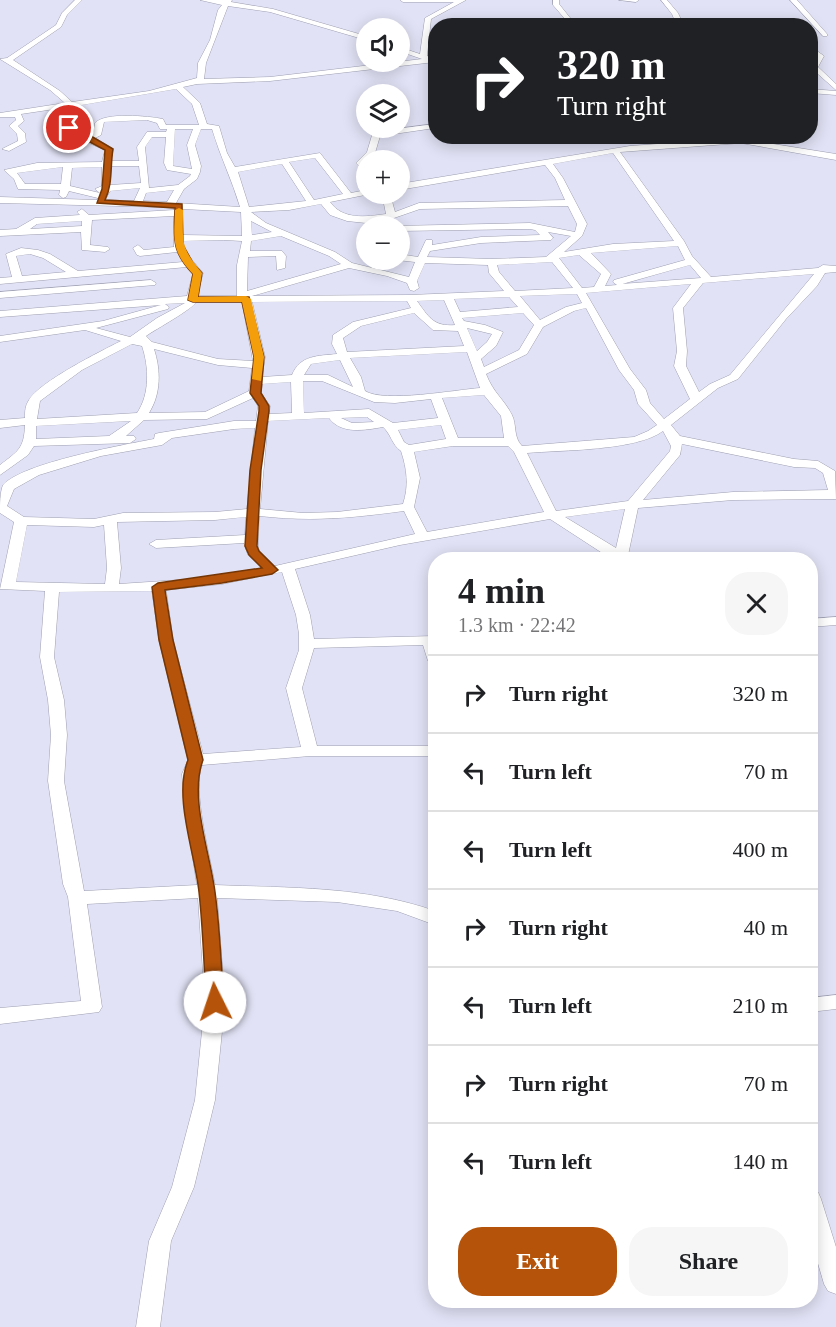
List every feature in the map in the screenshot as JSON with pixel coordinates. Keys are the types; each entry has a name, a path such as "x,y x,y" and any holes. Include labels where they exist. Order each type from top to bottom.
{"street":[{"path":"0,68 7,60 59,26 64,14 79,0"},
{"path":"203,0 228,1 300,18 356,35"},
{"path":"403,0 463,0"},
{"path":"423,57 428,18 463,0"},
{"path":"556,0 556,4 568,18"},
{"path":"622,0 636,0"},
{"path":"664,0 677,18"},
{"path":"793,0 807,18"},
{"path":"197,82 201,79 202,63 213,40 222,10 228,1"},
{"path":"818,31 821,35 836,34"},
{"path":"410,53 428,59"},
{"path":"7,60 20,65 33,77 61,93 71,106 69,128 76,136 88,138 109,149 103,196"},
{"path":"0,115 149,93 197,82 270,79 428,62"},
{"path":"818,71 836,88"},
{"path":"0,200 80,200 145,188 180,187 194,177 196,172 197,166 191,145 201,127 199,108 192,96 178,87"},
{"path":"818,92 836,93"},
{"path":"149,93 188,94"},
{"path":"6,161 22,142 21,133 13,126 20,121 19,116 11,113"},
{"path":"132,118 131,126 143,131 170,131 215,126 223,153 233,170 246,212 243,298 259,357 256,387 264,406 256,470 251,546 253,552 279,569 304,619 307,644 302,669 294,680 294,688 310,751"},
{"path":"88,138 97,135 100,120 154,119 160,121 163,127 170,131"},
{"path":"372,150 376,134 428,127"},
{"path":"143,131 141,147 153,164"},
{"path":"137,203 170,131"},
{"path":"7,138 6,161 21,188 66,183"},
{"path":"634,144 636,148"},
{"path":"524,310 460,326 437,329 433,327 414,302 412,281 426,249 427,228 412,185 615,151 695,144"},
{"path":"758,144 836,157"},
{"path":"615,151 681,243 704,282"},
{"path":"233,170 255,164 317,155 349,196"},
{"path":"6,161 37,166 153,164 177,171 196,172"},
{"path":"284,161 309,200"},
{"path":"548,163 559,178 582,224 578,234 554,257"},
{"path":"52,213 66,183 68,166"},
{"path":"66,183 80,200 85,214 85,248 105,249"},
{"path":"328,188 339,183"},
{"path":"0,473 24,452 30,443 31,408 36,399 78,368 190,305 189,300 198,273 189,264 179,244 176,208 180,187"},
{"path":"309,200 317,193"},
{"path":"18,232 35,221 80,200 103,196 176,208 246,212 309,200 324,201 356,195"},
{"path":"324,201 333,213 356,220"},
{"path":"389,204 393,216 419,206 571,203"},
{"path":"451,246 452,206"},
{"path":"0,233 86,224 176,208"},
{"path":"246,212 263,225 332,254 349,265 389,273 412,281"},
{"path":"35,221 86,224"},
{"path":"410,222 427,228"},
{"path":"247,234 263,225"},
{"path":"410,227 427,228"},
{"path":"503,227 505,240"},
{"path":"410,228 538,227 578,234"},
{"path":"426,249 481,240 548,238 538,227"},
{"path":"452,228 481,240"},
{"path":"138,248 140,253 144,253 179,244 224,237 282,233"},
{"path":"410,258 492,262 554,257 619,246 681,243"},
{"path":"18,279 11,254 19,252 49,256 91,287 97,307"},
{"path":"584,253 689,257"},
{"path":"584,253 606,274 599,287"},
{"path":"244,254 279,254 281,256 280,268"},
{"path":"554,257 563,265 578,291 589,304 625,370 640,390 644,404 664,425 677,446 676,452 633,503 622,552"},
{"path":"0,314 189,300 414,297 578,291 599,287 689,257"},
{"path":"492,262 494,273 539,325"},
{"path":"0,281 189,264"},
{"path":"243,298 349,265"},
{"path":"599,287 704,282 831,268"},
{"path":"30,443 168,436 298,416 369,413 388,425 399,444 407,449 453,442 515,446 636,440 652,434 714,386 734,377 775,326 813,284 831,268"},
{"path":"697,401 680,366 682,351 678,308 683,299 704,282"},
{"path":"0,295 151,283"},
{"path":"61,290 68,302 63,309"},
{"path":"447,296 490,398 507,416 515,446 552,515 611,552"},
{"path":"367,298 379,311 381,318"},
{"path":"0,339 80,328 146,314 189,300"},
{"path":"480,373 523,352 539,325 570,309 589,304"},
{"path":"30,312 148,346 176,350 218,362 257,365"},
{"path":"359,392 355,372 338,345 337,337 357,324 398,314 421,313"},
{"path":"298,416 297,377 300,369 308,361 344,355 473,354 492,344 498,332 460,326"},
{"path":"102,441 136,425 150,400 153,359 142,334"},
{"path":"0,424 142,416 207,415 256,387 297,377 325,377 344,389 359,392 363,396 388,399 487,391"},
{"path":"435,395 453,442"},
{"path":"388,425 444,421"},
{"path":"168,436 158,442 99,453 30,474 8,487 0,507 21,521 94,523 123,517 215,516 255,512 315,517 408,507"},
{"path":"21,521 4,585 52,589 158,587 222,580 423,536 633,503 751,495 836,494 829,471 818,465 794,463 674,439"},
{"path":"407,449 414,473 415,488 408,507 423,536"},
{"path":"0,473 30,474"},
{"path":"110,520 114,568 111,588"},
{"path":"156,544 253,539"},
{"path":"148,1327 160,1241 183,1187 205,1100 215,1002 207,891 193,808 190,774 196,760 166,640 158,587"},
{"path":"0,1016 92,1007 77,897 72,884 56,781 60,735 56,700 47,657 52,589"},
{"path":"818,622 836,621"},
{"path":"307,644 428,640"},
{"path":"196,760 310,751 428,751"},
{"path":"77,897 207,891 337,896 379,901 428,916"},
{"path":"818,1004 836,1002"},
{"path":"818,1225 836,1284"}],"slow traffic":[{"path":"179,210 178,245 189,264 198,273 193,300 246,299 259,357 257,379"}],"route":[{"path":"69,128 72,134 88,138 109,149 106,164 106,189 100,202 179,206 178,245 189,264 198,273 193,300 246,299 259,357 255,393 262,401 264,411 256,470 251,546 253,552 272,570 222,580 158,587 166,640 196,760 190,774 193,808 207,891 215,1002"}]}
